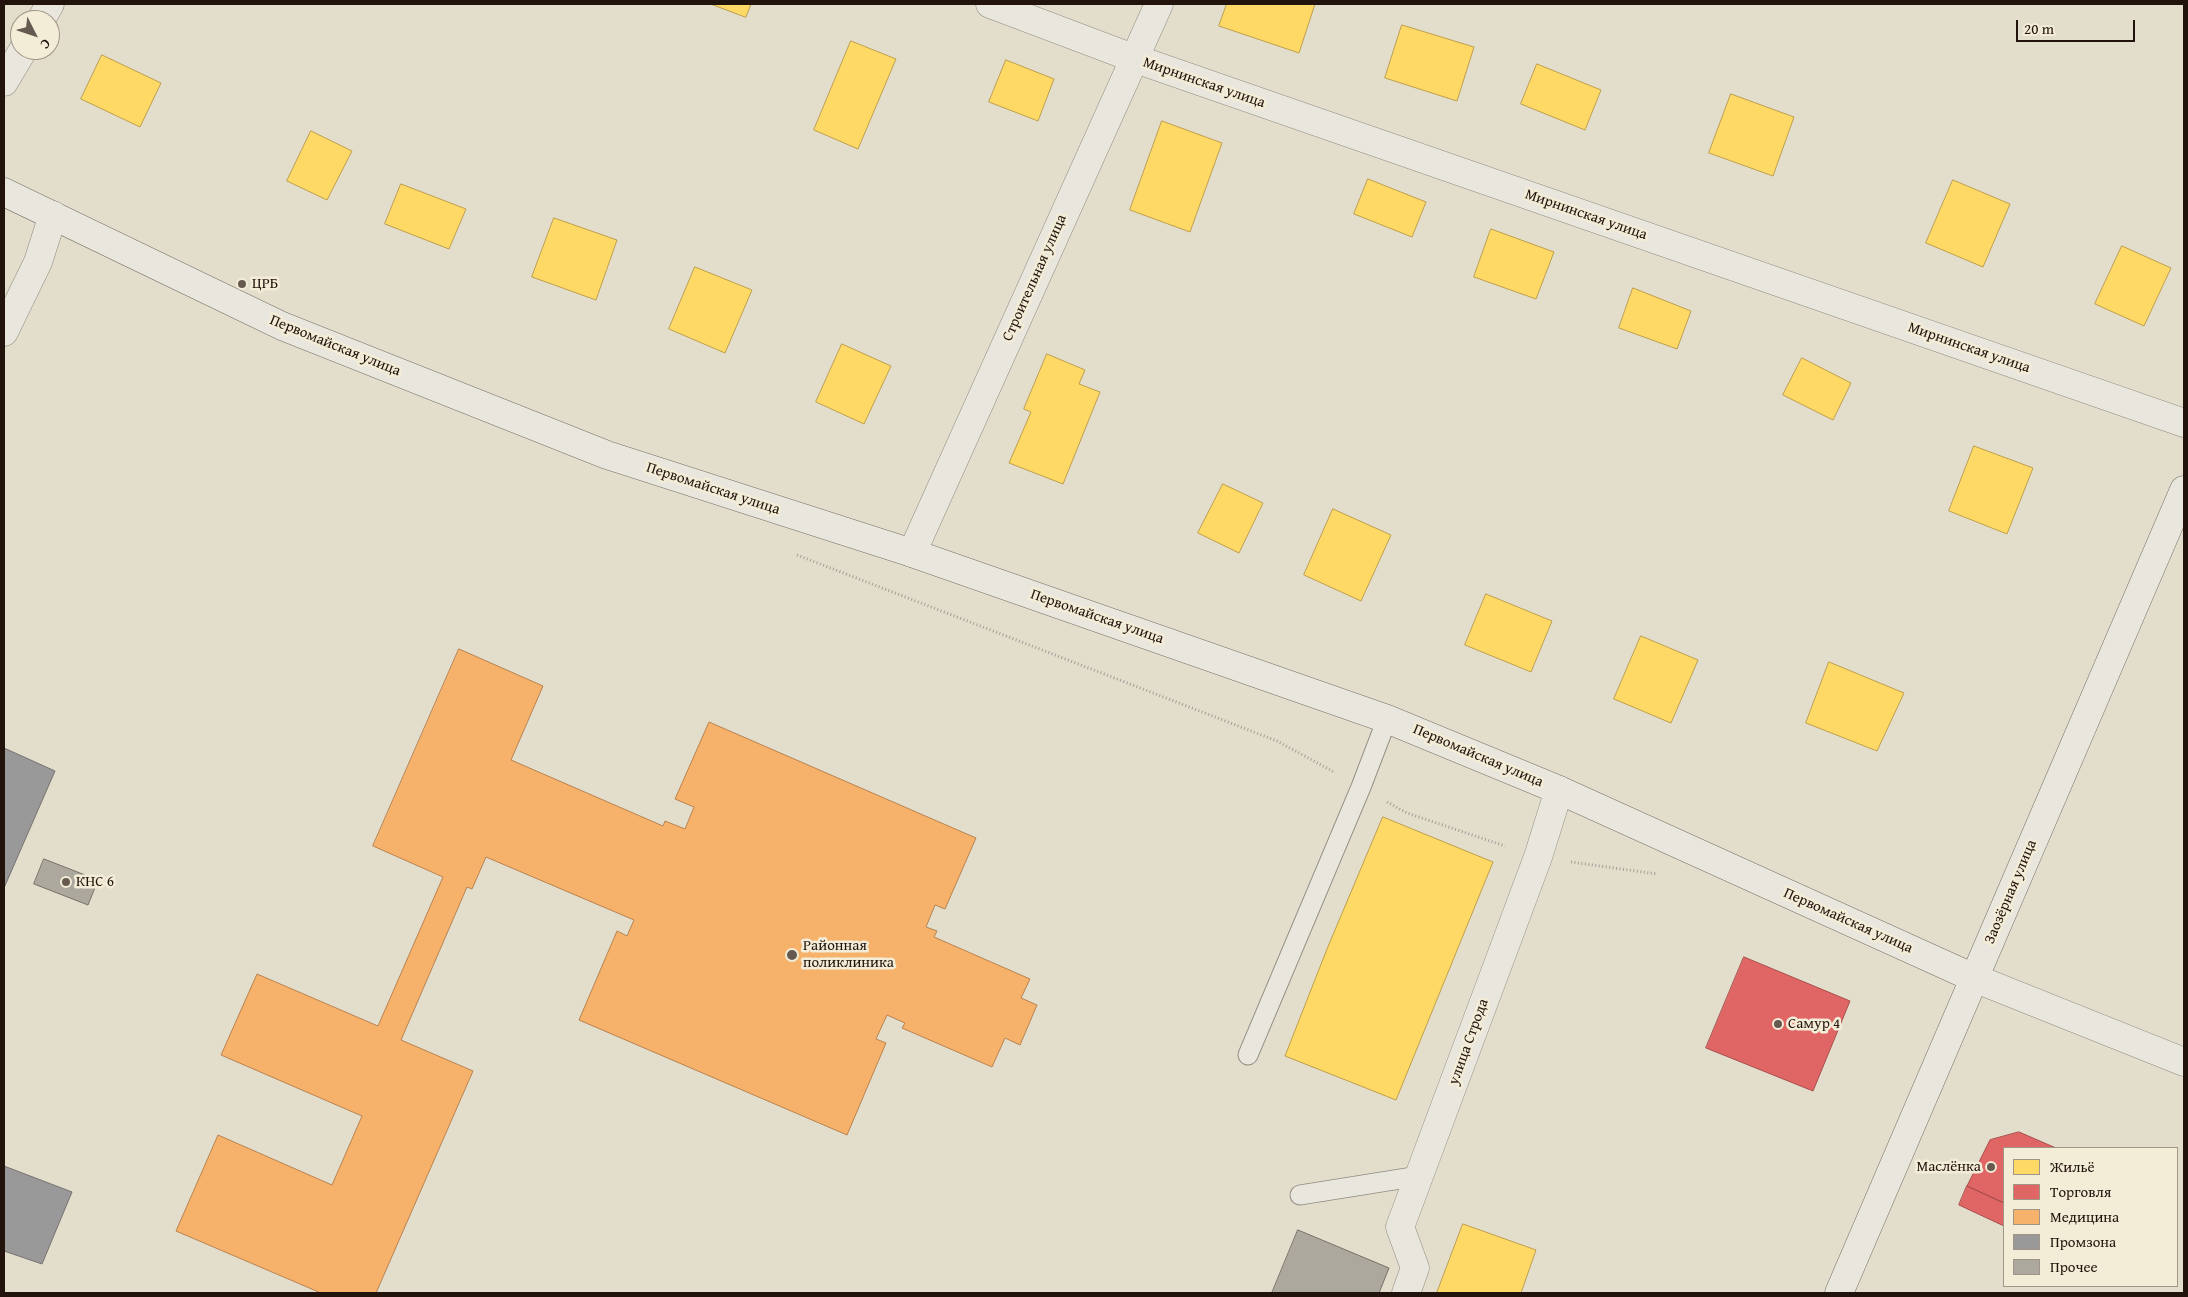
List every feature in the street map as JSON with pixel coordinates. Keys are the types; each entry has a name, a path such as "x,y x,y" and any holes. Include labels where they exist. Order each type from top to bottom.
{"main road":[{"name":"Мирнинская улица","path":"990,4 1133,58 2184,423"},
{"name":"Строительная улица","path":"912,553 1158,4"},
{"path":"4,82 17,60"},
{"name":"Первомайская улица","path":"4,192 282,326 607,455 912,553 1387,719 1559,790 1974,978 2184,1062"},
{"path":"4,332 38,262 53,215"},
{"name":"Заозёрная улица","path":"1839,1293 2184,490"},
{"name":"улица Строда","path":"1406,1293 1415,1268 1400,1227 1538,858 1559,790"}],"lane":[{"path":"1248,1055 1361,787 1387,719"},
{"path":"1300,1195 1419,1176"}],"path":[{"path":"792,553 1276,741 1407,813 1538,858 1665,875"}],"building: Жильё":[{"path":"711,4 751,4 746,17"},
{"path":"1227,4 1315,4 1299,53 1219,26"},
{"path":"1402,25 1474,47 1457,101 1385,78"},
{"path":"851,41 896,59 858,149 814,130"},
{"path":"102,55 161,83 140,127 81,99"},
{"path":"1006,60 1054,79 1038,121 989,102"},
{"path":"1537,64 1601,90 1585,130 1521,104"},
{"path":"1731,94 1794,117 1773,176 1709,153"},
{"path":"1162,121 1222,143 1190,232 1130,210"},
{"path":"311,131 352,151 327,200 287,181"},
{"path":"1368,179 1426,202 1412,237 1354,214"},
{"path":"1953,180 2010,204 1983,267 1926,243"},
{"path":"401,184 466,209 449,249 385,224"},
{"path":"554,218 617,240 596,300 532,277"},
{"path":"1491,229 1554,252 1536,299 1474,277"},
{"path":"2122,246 2171,268 2144,326 2095,304"},
{"path":"695,267 752,290 725,353 669,329"},
{"path":"1633,288 1691,311 1677,349 1619,328"},
{"path":"842,344 891,366 864,424 816,402"},
{"path":"1047,354 1085,370 1079,384 1100,392 1063,484 1009,463 1031,412 1024,409"},
{"path":"1802,358 1851,383 1833,420 1783,395"},
{"path":"1974,446 2033,468 2007,534 1949,511"},
{"path":"1223,484 1263,503 1239,553 1198,533"},
{"path":"1333,509 1391,535 1361,601 1304,575"},
{"path":"1486,594 1552,621 1531,672 1465,645"},
{"path":"1641,636 1698,660 1671,723 1614,699"},
{"path":"1829,662 1904,693 1877,751 1806,723"},
{"path":"1383,817 1493,862 1396,1100 1285,1056 1327,949"},
{"path":"1463,1224 1536,1250 1521,1293 1437,1293"}],"building: Торговля":[{"name":"Самур 4","path":"1744,957 1850,1001 1813,1091 1706,1048"},
{"name":"Маслёнка","path":"2019,1132 2054,1147 2003,1147 2003,1203 1967,1186 1990,1140"},
{"path":"1967,1186 2003,1203 2003,1226 1959,1205"}],"building: Медицина":[{"name":"Районная поликлиника","path":"459,649 543,686 511,760 663,826 665,821 685,829 694,807 675,799 709,722 976,838 945,909 935,905 926,927 937,931 934,937 1030,979 1021,998 1037,1005 1020,1045 1005,1038 992,1067 902,1028 905,1023 887,1015 876,1039 886,1043 847,1135 579,1020 617,931 627,936 634,920 486,857 472,889 467,887 401,1040 473,1071 376,1293 321,1293 176,1231 218,1135 332,1185 362,1116 221,1055 257,974 378,1026 443,877 373,846"}],"building: Промзона":[{"path":"4,748 55,771 4,888"},
{"path":"4,1166 72,1192 42,1264 4,1251"}],"building: Прочее":[{"name":"КНС 6","path":"44,859 98,880 88,905 34,884"},
{"path":"1298,1230 1389,1268 1379,1293 1272,1293"}],"place":[{"name":"ЦРБ","path":"242,284"},
{"name":"КНС 6","path":"66,882"},
{"name":"Районная поликлиника","path":"792,955"},
{"name":"Самур 4","path":"1778,1024"},
{"name":"Маслёнка","path":"1991,1167"}]}
